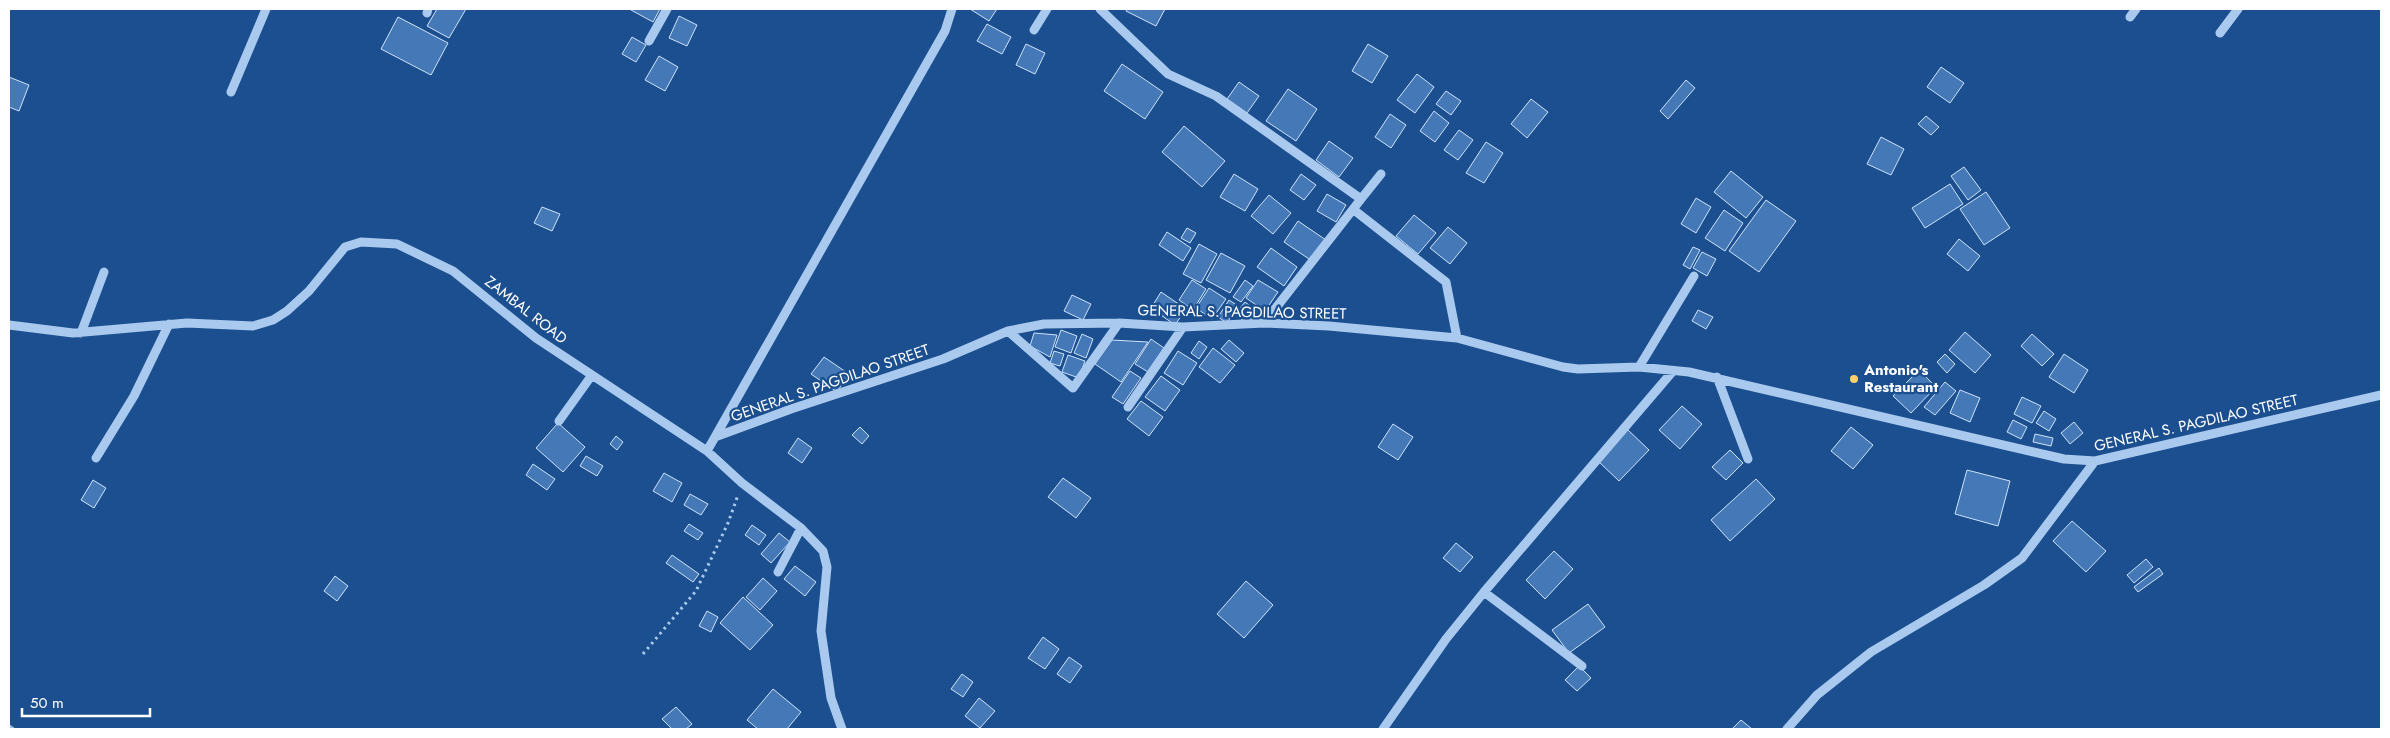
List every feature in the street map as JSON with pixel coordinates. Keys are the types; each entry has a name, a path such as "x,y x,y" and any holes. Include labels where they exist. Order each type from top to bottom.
{"street":[{"path":"231,92 266,9"},
{"path":"649,41 667,9"},
{"path":"715,437 945,31 952,9"},
{"path":"1034,30 1047,9"},
{"path":"1100,9 1168,74 1216,96 1361,199"},
{"path":"2130,17 2136,9"},
{"path":"2220,33 2238,9"},
{"path":"1264,324 1381,174"},
{"path":"1354,210 1446,282 1457,338"},
{"name":"ZAMBAL ROAD","path":"9,325 73,333 187,323 253,326 272,320 287,312 309,291 345,248 361,242 397,244 453,271 536,338 707,451 742,483 801,528 826,557 828,567 821,631 831,698 842,729"},
{"path":"81,332 104,272"},
{"path":"1640,367 1694,276"},
{"path":"1008,331 1073,388 1118,323"},
{"name":"GENERAL S. PAGDILAO STREET","path":"707,451 715,437 791,409 943,359 1008,331 1044,324 1118,323 1183,327 1264,324 1329,326 1457,338 1563,367 1578,369 1640,367 1718,377 2064,459 2095,460 2381,395"},
{"path":"96,458 134,396 169,324"},
{"path":"1128,407 1183,327"},
{"path":"1383,729 1446,639 1484,592 1673,371"},
{"path":"559,421 592,374"},
{"path":"1718,377 1748,459"},
{"path":"1787,729 1818,695 1864,658 1991,581 2022,558 2095,460"},
{"path":"778,572 801,528"},
{"path":"1484,592 1582,666"}],"path":[{"path":"643,654 696,591 728,523 742,483"}],"building":[{"path":"437,9 466,9 449,38 427,26"},
{"path":"632,9 660,9 653,22"},
{"path":"970,9 997,9 989,21"},
{"path":"1127,9 1165,9 1156,26 1126,11"},
{"path":"679,16 697,25 687,46 669,38"},
{"path":"398,17 448,43 431,75 381,49"},
{"path":"987,24 1011,37 1002,54 977,41"},
{"path":"632,37 646,45 636,62 622,54"},
{"path":"1026,44 1045,53 1035,74 1016,65"},
{"path":"1368,44 1388,56 1372,83 1352,71"},
{"path":"659,56 678,67 665,91 645,80"},
{"path":"1122,64 1163,92 1145,119 1104,91"},
{"path":"1941,67 1964,83 1950,103 1927,87"},
{"path":"1417,74 1434,87 1415,113 1397,100"},
{"path":"9,77 29,85 19,111 9,107"},
{"path":"1686,80 1695,88 1668,119 1660,111"},
{"path":"1239,82 1259,96 1247,113 1227,99"},
{"path":"1288,89 1317,109 1296,141 1266,121"},
{"path":"1446,91 1461,101 1451,115 1436,104"},
{"path":"1531,99 1548,112 1527,138 1511,124"},
{"path":"1434,111 1449,123 1435,142 1420,131"},
{"path":"1390,114 1406,125 1391,148 1375,137"},
{"path":"1926,116 1939,127 1931,135 1918,124"},
{"path":"1184,126 1225,161 1202,187 1162,152"},
{"path":"1459,130 1473,140 1458,160 1444,150"},
{"path":"1881,137 1904,149 1891,175 1867,164"},
{"path":"1329,141 1353,158 1339,177 1316,160"},
{"path":"1486,142 1503,153 1484,183 1466,173"},
{"path":"1964,167 1981,190 1968,200 1951,176"},
{"path":"1731,171 1763,197 1746,218 1714,192"},
{"path":"1234,174 1258,189 1245,211 1220,197"},
{"path":"1301,174 1316,185 1304,200 1290,190"},
{"path":"1950,184 1963,204 1925,228 1912,208"},
{"path":"1986,192 2010,228 1984,245 1960,209"},
{"path":"1327,194 1346,205 1336,222 1317,211"},
{"path":"1269,195 1291,213 1273,234 1251,216"},
{"path":"1696,198 1711,207 1696,233 1681,224"},
{"path":"1766,200 1796,221 1759,272 1729,251"},
{"path":"542,207 560,214 552,231 534,223"},
{"path":"1724,210 1743,223 1725,251 1705,238"},
{"path":"1414,215 1436,233 1418,254 1396,236"},
{"path":"1298,221 1326,240 1312,261 1284,242"},
{"path":"1448,227 1467,243 1450,264 1430,248"},
{"path":"1187,228 1196,233 1190,243 1181,238"},
{"path":"1167,232 1191,248 1183,261 1159,245"},
{"path":"1959,239 1980,256 1968,271 1947,254"},
{"path":"1199,244 1217,254 1201,283 1183,274"},
{"path":"1693,247 1700,250 1690,269 1683,265"},
{"path":"1271,248 1297,267 1284,286 1257,267"},
{"path":"1702,252 1716,259 1707,276 1693,268"},
{"path":"1221,253 1245,266 1230,293 1206,280"},
{"path":"1192,280 1206,289 1193,310 1179,300"},
{"path":"1245,280 1253,286 1241,302 1233,297"},
{"path":"1258,280 1278,292 1265,311 1246,298"},
{"path":"1209,288 1226,299 1212,319 1196,308"},
{"path":"1161,292 1186,309 1175,325 1151,308"},
{"path":"1072,295 1091,304 1083,320 1064,311"},
{"path":"1229,300 1238,306 1227,323 1218,317"},
{"path":"1245,302 1257,311 1247,324 1235,314"},
{"path":"1698,310 1713,317 1706,329 1692,321"},
{"path":"1061,330 1077,336 1071,353 1055,347"},
{"path":"1965,332 1991,355 1975,373 1949,350"},
{"path":"1034,333 1057,335 1050,357 1030,346"},
{"path":"1082,334 1093,339 1086,358 1074,353"},
{"path":"2032,334 2054,354 2042,366 2021,346"},
{"path":"1151,339 1164,348 1148,372 1135,364"},
{"path":"1112,340 1148,342 1121,382 1095,364"},
{"path":"1229,340 1244,353 1236,362 1221,349"},
{"path":"1199,341 1207,347 1199,359 1191,353"},
{"path":"1213,348 1235,365 1220,383 1199,367"},
{"path":"1054,351 1064,354 1060,366 1050,363"},
{"path":"1178,351 1197,363 1183,385 1164,373"},
{"path":"1945,354 1955,364 1947,373 1937,362"},
{"path":"2064,354 2088,370 2074,393 2049,377"},
{"path":"1068,355 1085,361 1079,378 1062,372"},
{"path":"824,357 849,374 837,392 811,374"},
{"path":"1919,370 1936,387 1911,413 1893,396"},
{"path":"1130,371 1141,378 1123,404 1112,397"},
{"path":"1161,376 1180,390 1165,411 1145,397"},
{"path":"1945,382 1956,391 1935,415 1924,407"},
{"path":"1960,390 1980,398 1970,422 1950,413"},
{"path":"2022,397 2041,406 2032,423 2014,414"},
{"path":"1141,401 1163,417 1149,436 1127,419"},
{"path":"1682,406 1702,424 1680,449 1659,430"},
{"path":"2044,411 2056,419 2049,431 2036,423"},
{"path":"2013,420 2027,427 2021,439 2007,432"},
{"path":"2074,422 2083,433 2070,444 2061,433"},
{"path":"558,423 585,447 563,472 536,448"},
{"path":"1393,424 1413,437 1398,460 1378,447"},
{"path":"860,427 869,436 862,444 852,435"},
{"path":"1851,427 1873,445 1853,469 1831,451"},
{"path":"1628,430 1649,450 1619,481 1598,461"},
{"path":"2035,434 2053,438 2051,446 2033,442"},
{"path":"616,436 623,442 617,450 610,444"},
{"path":"798,438 812,448 802,463 788,453"},
{"path":"1730,450 1743,463 1726,480 1712,467"},
{"path":"586,456 603,466 597,476 580,466"},
{"path":"533,464 555,479 547,490 526,475"},
{"path":"1967,470 2010,481 1998,526 1955,514"},
{"path":"664,473 682,483 672,502 653,491"},
{"path":"1063,478 1091,498 1076,518 1048,497"},
{"path":"1756,479 1775,499 1730,541 1711,520"},
{"path":"93,480 106,488 94,508 81,500"},
{"path":"690,494 708,504 701,515 684,505"},
{"path":"2072,521 2106,551 2086,572 2053,541"},
{"path":"689,524 703,533 698,540 684,531"},
{"path":"752,525 766,535 759,545 745,535"},
{"path":"779,533 790,542 771,563 761,554"},
{"path":"1456,543 1473,557 1460,572 1443,558"},
{"path":"1554,551 1573,569 1545,599 1526,580"},
{"path":"672,555 699,574 693,582 666,563"},
{"path":"2146,559 2153,567 2134,583 2127,575"},
{"path":"795,566 816,582 805,596 784,579"},
{"path":"2159,568 2163,574 2138,592 2134,587"},
{"path":"335,576 348,586 337,601 324,591"},
{"path":"763,578 777,591 760,610 746,597"},
{"path":"1246,581 1273,605 1244,638 1217,614"},
{"path":"743,597 773,625 750,650 720,623"},
{"path":"1588,604 1605,627 1569,653 1552,630"},
{"path":"707,611 718,617 711,632 699,626"},
{"path":"1043,637 1059,649 1045,669 1028,658"},
{"path":"1069,657 1082,666 1070,683 1057,674"},
{"path":"1579,666 1591,678 1577,691 1565,680"},
{"path":"962,674 973,682 963,697 951,689"},
{"path":"773,689 801,712 787,729 758,729 747,720"},
{"path":"979,698 995,711 980,728 965,716"},
{"path":"676,707 692,724 686,729 672,729 662,719"},
{"path":"1741,720 1752,729 1732,729"}],"place":[{"name":"Antonio's Restaurant","path":"1854,379"}]}
